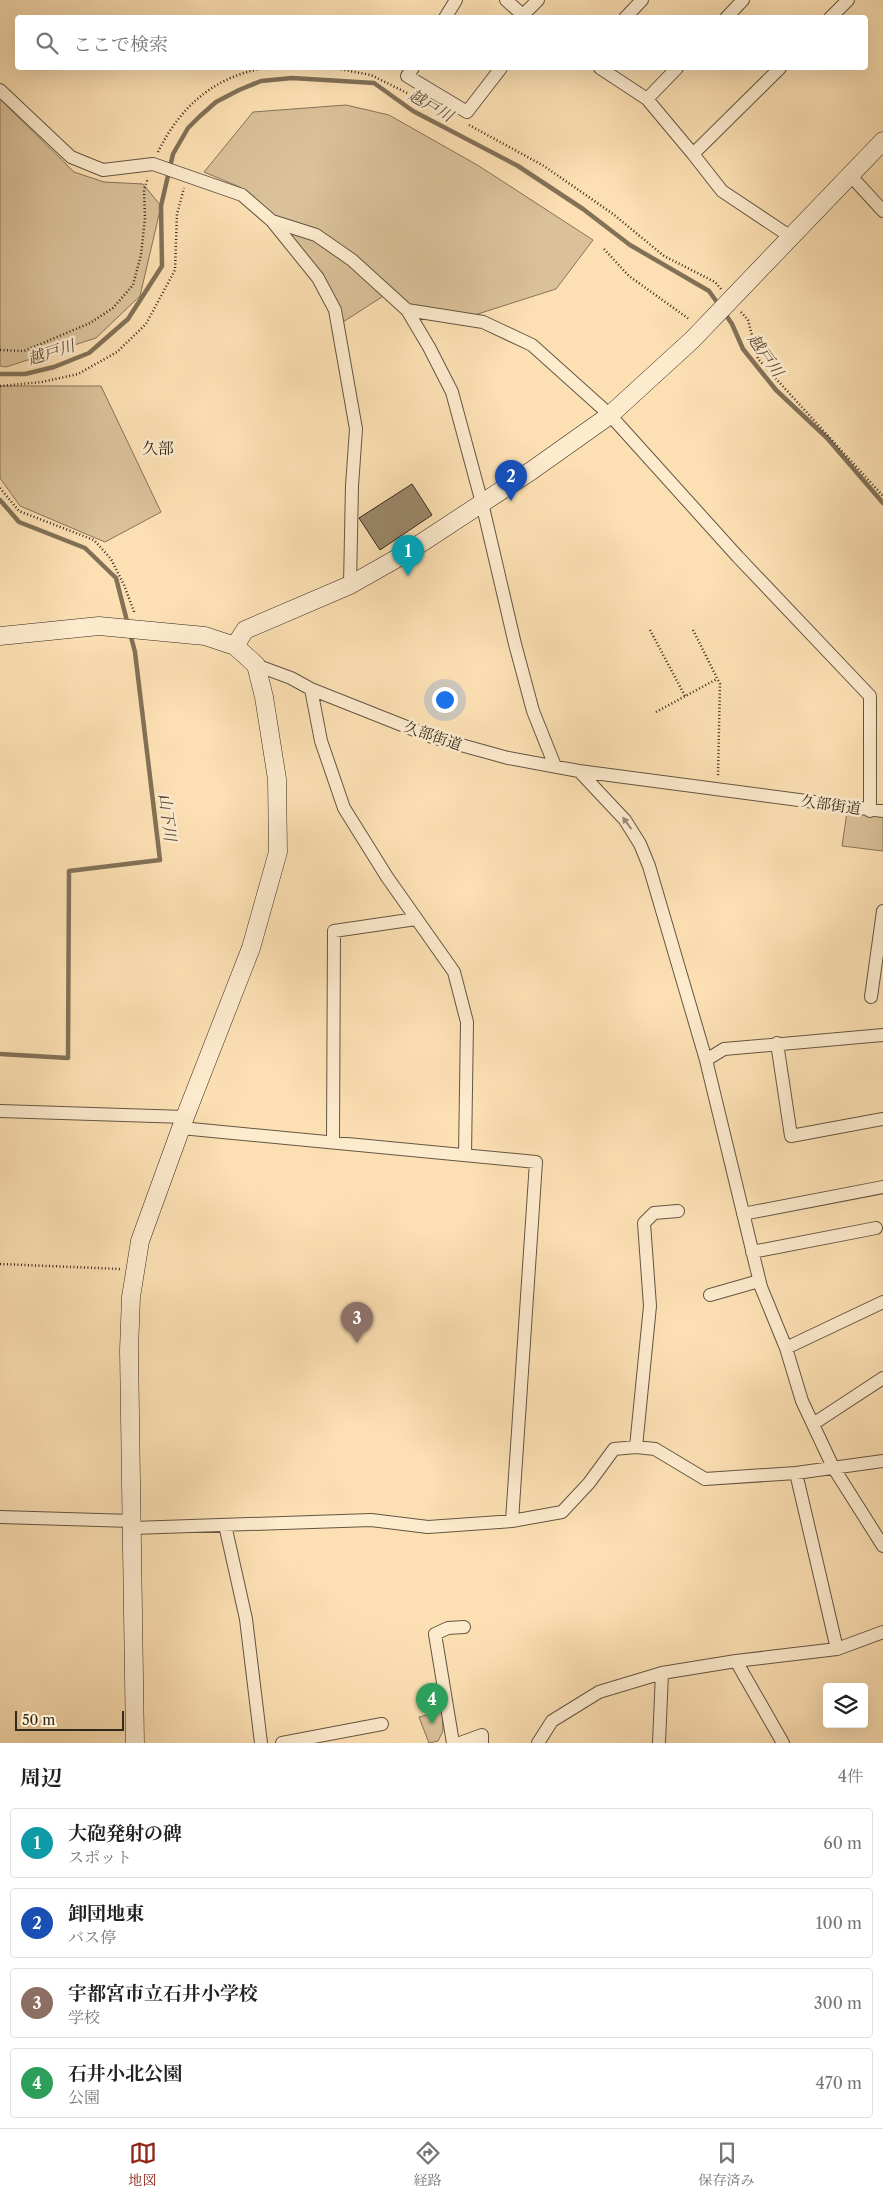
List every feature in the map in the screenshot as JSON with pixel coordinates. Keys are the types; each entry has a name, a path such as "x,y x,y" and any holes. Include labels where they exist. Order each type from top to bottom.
{"street":[{"path":"447,15 456,0"},
{"path":"506,0 524,15"},
{"path":"526,15 538,0"},
{"path":"628,15 642,0"},
{"path":"729,15 743,0"},
{"path":"833,15 848,0"},
{"path":"412,70 407,76 467,112 500,70"},
{"path":"603,70 647,99 722,191 791,237"},
{"path":"647,99 675,70"},
{"path":"693,154 778,70"},
{"path":"0,90 71,157 104,170 153,164 242,195 272,221 318,278 335,310 356,429 352,486 350,585"},
{"path":"235,646 246,630 350,585 418,546 610,415 704,328 883,141"},
{"path":"850,175 883,211"},
{"path":"272,221 316,235 352,260 407,310 429,347 452,392 482,504 514,644 533,711 555,766"},
{"path":"407,310 483,322 532,345 610,415 738,557 870,696 877,811"},
{"name":"久部街道","path":"0,636 99,626 205,636 235,646 256,665 291,678 311,690 432,737 508,758 579,771 718,788 877,811"},
{"path":"135,1743 128,1350 131,1297 140,1241 183,1122 251,948 278,852 277,780 264,697 256,665"},
{"path":"311,690 321,741 344,808 387,877 454,972 467,1022 465,1155"},
{"path":"579,771 625,820 640,844 649,866 706,1060 759,1281 786,1348 802,1401 833,1467 883,1546"},
{"path":"871,997 883,911"},
{"path":"333,1142 334,931 416,919"},
{"path":"706,1060 724,1049 883,1035"},
{"path":"777,1044 791,1136 883,1119"},
{"path":"0,1111 183,1122 333,1142 536,1162 512,1521"},
{"path":"743,1214 883,1186"},
{"path":"636,1447 650,1306 644,1223 654,1213 678,1211"},
{"path":"752,1252 876,1228"},
{"path":"710,1295 759,1281"},
{"path":"786,1348 883,1302"},
{"path":"813,1424 883,1378"},
{"path":"0,1517 132,1525 225,1525 372,1520 428,1527 512,1521 562,1512 589,1483 614,1449 636,1447 655,1449 705,1478 796,1473 883,1461"},
{"path":"796,1473 837,1650"},
{"path":"225,1525 246,1619 261,1743"},
{"path":"452,1743 435,1634 448,1628 464,1627"},
{"path":"538,1743 552,1721 599,1692 662,1673 736,1661 837,1650 883,1632"},
{"path":"736,1661 783,1743"},
{"path":"659,1743 662,1673"},
{"path":"282,1743 382,1724"},
{"path":"660,1730 670,1743"},
{"path":"460,1743 482,1735 482,1743"}],"path":[{"path":"0,350 24,351 90,323 113,308 133,285 141,255 145,218 144,190 153,164 169,130 198,97 223,81 257,70"},
{"path":"345,70 371,75 414,97"},
{"path":"466,123 544,166 613,214 664,256 715,282 748,320 758,359 883,496"},
{"path":"0,386 42,382 78,374 117,352 146,324 175,270 177,214 188,176"},
{"path":"604,249 629,276 704,328"},
{"path":"0,488 19,511 94,540 111,559 124,585 140,630"},
{"path":"650,630 685,696"},
{"path":"693,630 720,684 718,788"},
{"path":"656,712 717,679"},
{"path":"0,1264 135,1270"}],"shaded area":[{"path":"0,99 74,172 104,182 143,184 161,206 140,296 96,338 6,367 0,366"},
{"path":"346,105 389,115 479,166 593,240 556,289 462,319 407,305 385,295 343,322 277,221 242,188 204,172 253,112"},
{"path":"0,386 101,386 161,512 105,542 20,506 0,478"},
{"path":"847,812 883,815 883,851 842,846"},
{"path":"442,1711 443,1731 438,1741 429,1743 419,1717"}],"building":[{"path":"412,484 432,515 380,550 359,518"}],"waterway":[{"name":"越戸川","path":"0,374 25,374 54,367 89,353 128,319 162,266 161,206 173,154 188,128 216,102 239,90 261,81 292,78 374,83 413,111 518,166 583,209 630,245 709,291 719,305"},
{"name":"越戸川","path":"724,312 732,324 743,349 776,390 827,438 883,503"},
{"name":"山下川","path":"0,500 19,522 85,548 116,578 128,625"},
{"name":"山下川","path":"0,1054 68,1058 69,871 160,860 135,652 130,633"}],"place":[{"name":"卸団地東","path":"511,501"},
{"name":"大砲発射の碑","path":"408,576"},
{"name":"宇都宮市立石井小学校","path":"357,1343"},
{"name":"石井小北公園","path":"432,1724"}],"district":[{"name":"久部","path":"158,448"}]}
